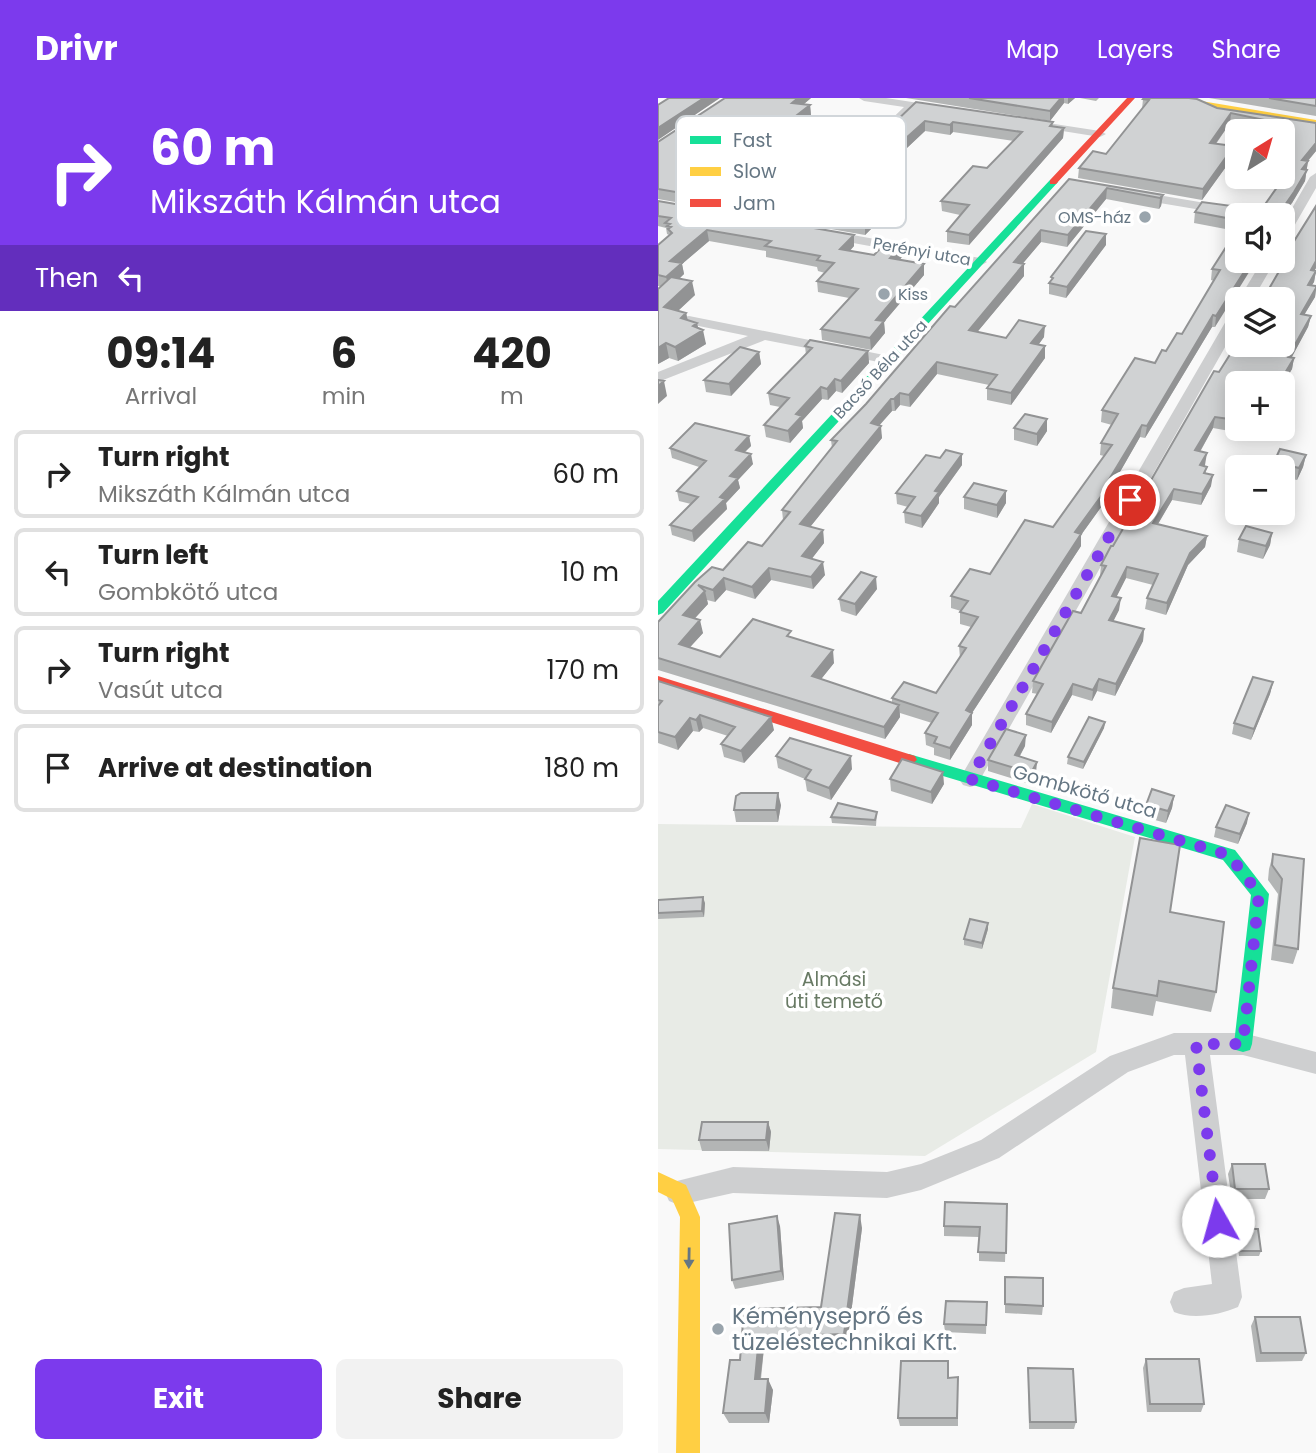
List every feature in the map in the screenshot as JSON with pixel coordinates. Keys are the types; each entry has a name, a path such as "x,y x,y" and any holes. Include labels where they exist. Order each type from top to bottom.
{"main road":[{"name":"Bacsó Béla utca","path":"658,610 1132,98"},
{"path":"1168,98 1316,123"},
{"name":"Gombkötő utca","path":"658,681 970,779 1229,855 1259,894 1243,1044"},
{"path":"669,1187 690,1217 688,1453"}],"street":[{"path":"864,98 951,111"},
{"path":"1194,103 1216,111 1316,130"},
{"path":"901,116 912,105"},
{"path":"1029,123 1100,134"},
{"path":"1295,208 1316,177"},
{"path":"1055,181 1076,185"},
{"path":"1117,192 1225,210"},
{"name":"Perényi utca","path":"805,230 980,262"},
{"path":"689,320 889,360"},
{"path":"658,377 764,335"},
{"path":"970,779 1225,335"},
{"path":"669,1187 733,1180 887,1185 921,1177 990,1149 1119,1064 1174,1044 1243,1044 1316,1063"},
{"path":"1184,1302 1228,1297 1196,1044"}],"green space":[{"name":"Almási úti temető","path":"1032,804 1135,837 1096,1052 925,1156 658,1149 658,824 1021,828"}],"building":[{"path":"669,98 704,98 658,128 658,105"},
{"path":"725,98 798,98 792,103 810,105 796,116 698,116"},
{"path":"969,98 1061,98 1050,111"},
{"path":"1269,98 1316,98 1316,106"},
{"path":"1143,99 1197,99 1217,108 1290,119 1260,119 1231,113 1210,143 1225,145 1225,158 1203,189 1079,168 1093,151 1106,154 1149,100"},
{"path":"916,102 1053,122 1050,126 1064,128 969,235 947,231 969,205 941,201 973,166 987,168 1022,132 953,122 950,125 925,121 906,138 906,116 901,116"},
{"path":"1295,120 1316,123 1316,143 1302,160 1308,161 1302,169 1307,170 1294,192 1286,203 1266,203 1276,189 1295,189"},
{"path":"676,130 676,192 658,189 658,142"},
{"path":"1069,179 1163,195 1160,198 1107,188 1068,235 1041,230 1014,262 1024,264 969,330 1006,338 1019,320 1045,326 1031,343 1045,346 1011,393 987,388 997,375 937,362 909,395 900,393 891,399 871,423 881,426 800,524 823,530 802,556 823,562 811,577 769,568 752,587 724,578 713,590 698,585 705,591 683,615 700,620 679,644 720,657 753,619 791,631 787,636 833,650 812,676 899,705 884,727 658,658 658,622 712,567 723,570 748,542 762,546 790,512 782,510 837,441 831,440 866,404 950,306 955,307"},
{"path":"658,201 676,204 676,228 814,228 854,235 840,249 874,255 887,241 903,244 890,258 924,264 876,320 884,321 870,338 821,329 858,289 817,281 834,263 817,260 820,256 765,246 771,241 707,230 670,261 682,263 666,277 658,275 658,245 672,233 668,229 671,227 667,226 670,224 665,223 671,218 658,216"},
{"path":"1202,202 1225,205 1225,218 1195,212"},
{"path":"1316,206 1316,261 1311,270 1316,271 1308,285 1316,288 1301,314 1311,316 1295,345 1295,287 1270,287 1278,273 1295,273 1295,240"},
{"path":"1086,231 1106,234 1067,287 1049,283 1053,278 1051,277"},
{"path":"1225,249 1225,273 1243,273 1234,287 1225,287 1225,302 1216,316 1213,315 1147,426 1142,425 1107,483 1110,484 1075,532 1081,534 966,710 972,713 950,748 934,743 937,737 925,733 938,713 892,698 904,682 936,693 966,648 959,646 978,617 960,612 968,601 951,596 970,569 990,574 1025,520 1053,527 1112,445 1101,443 1118,414 1102,410 1135,358 1155,363 1177,333 1182,334 1220,270 1212,269"},
{"path":"671,277 692,281 664,307 686,313 681,318 697,323 693,326 703,330 675,347 666,343 658,348 658,289"},
{"path":"810,340 868,351 841,381 835,379 827,389 821,387 796,414 802,416 788,431 764,425 789,398 768,393 812,348 805,346"},
{"path":"740,347 759,352 729,384 704,380"},
{"path":"1228,357 1294,358 1286,371 1225,371 1225,418 1215,417 1195,450 1207,453 1200,465 1207,467 1204,473 1213,475 1202,494 1174,489 1153,523 1207,536 1190,553 1167,603 1147,598 1158,574 1127,567 1112,596 1121,598 1109,620 1144,629 1116,684 1099,679 1093,690 1073,684 1052,722 1026,714 1043,684 1033,681 1073,611 1081,613 1106,566 1101,565 1111,546 1214,371 1219,372"},
{"path":"1025,414 1047,419 1037,434 1014,428"},
{"path":"695,423 749,436 736,450 751,454 730,476 738,478 720,497 725,499 692,531 670,525 698,497 677,491 706,461 670,448"},
{"path":"1280,449 1306,455 1299,468 1295,467 1295,455 1277,455"},
{"path":"946,450 962,454 935,491 939,492 921,516 904,512 915,497 896,493 926,455 940,458"},
{"path":"974,483 1006,491 997,505 964,497"},
{"path":"1246,526 1272,533 1266,546 1239,539"},
{"path":"861,572 876,577 855,604 839,599"},
{"path":"1253,677 1273,682 1254,729 1234,723"},
{"path":"658,681 771,717 741,751 721,744 735,727 700,715 696,720 690,718 675,737 658,732 658,706 662,701 658,700"},
{"path":"1089,717 1105,722 1084,762 1068,757"},
{"path":"1006,729 1026,735 1015,755 1037,762 1031,773 988,760"},
{"path":"790,738 851,756 829,788 805,779 811,770 776,756"},
{"path":"902,759 943,772 931,792 890,779"},
{"path":"1152,789 1174,796 1168,811 1146,805"},
{"path":"741,793 778,793 776,810 734,810 736,796"},
{"path":"838,803 877,812 875,820 831,817"},
{"path":"1226,805 1249,813 1240,834 1216,827"},
{"path":"1140,838 1180,845 1170,912 1224,922 1216,992 1159,981 1157,996 1113,988"},
{"path":"1273,854 1304,859 1298,949 1275,945 1282,879 1272,865"},
{"path":"703,897 702,911 658,913 658,900"},
{"path":"970,919 988,923 982,943 964,939"},
{"path":"702,1122 768,1122 766,1140 699,1140"},
{"path":"1232,1164 1265,1164 1269,1189 1235,1189"},
{"path":"945,1202 1007,1204 1006,1253 978,1252 980,1227 944,1226"},
{"path":"835,1213 860,1215 844,1334 759,1337 755,1379 768,1379 765,1413 723,1413 730,1360 740,1360 744,1309 821,1307"},
{"path":"777,1216 781,1271 732,1280 729,1224"},
{"path":"1238,1229 1258,1229 1261,1251 1241,1251"},
{"path":"1005,1277 1043,1278 1043,1306 1005,1304"},
{"path":"946,1301 987,1302 986,1325 944,1324"},
{"path":"1255,1317 1300,1317 1306,1353 1261,1353"},
{"path":"1146,1359 1199,1359 1204,1404 1150,1404"},
{"path":"901,1361 948,1361 948,1378 958,1377 957,1418 898,1418"},
{"path":"1028,1368 1073,1369 1076,1422 1030,1422"}],"traffic: fast":[{"path":"658,610 1053,182"},
{"path":"909,760 1229,855 1260,894 1243,1044"}],"traffic: slow":[{"path":"1168,98 1316,123"},
{"path":"658,1182 679,1192 690,1217 688,1453"}],"traffic: jam":[{"path":"1053,182 1131,98"},
{"path":"658,681 909,760"}],"place":[{"name":"OMS-ház","path":"1145,217"},
{"name":"Kiss","path":"884,294"},
{"name":"Kéményseprő és tüzeléstechnikai Kft.","path":"718,1329"}],"route":[{"path":"1130,500 970,779 1229,855 1259,894 1243,1044 1196,1044 1218,1221"}]}
